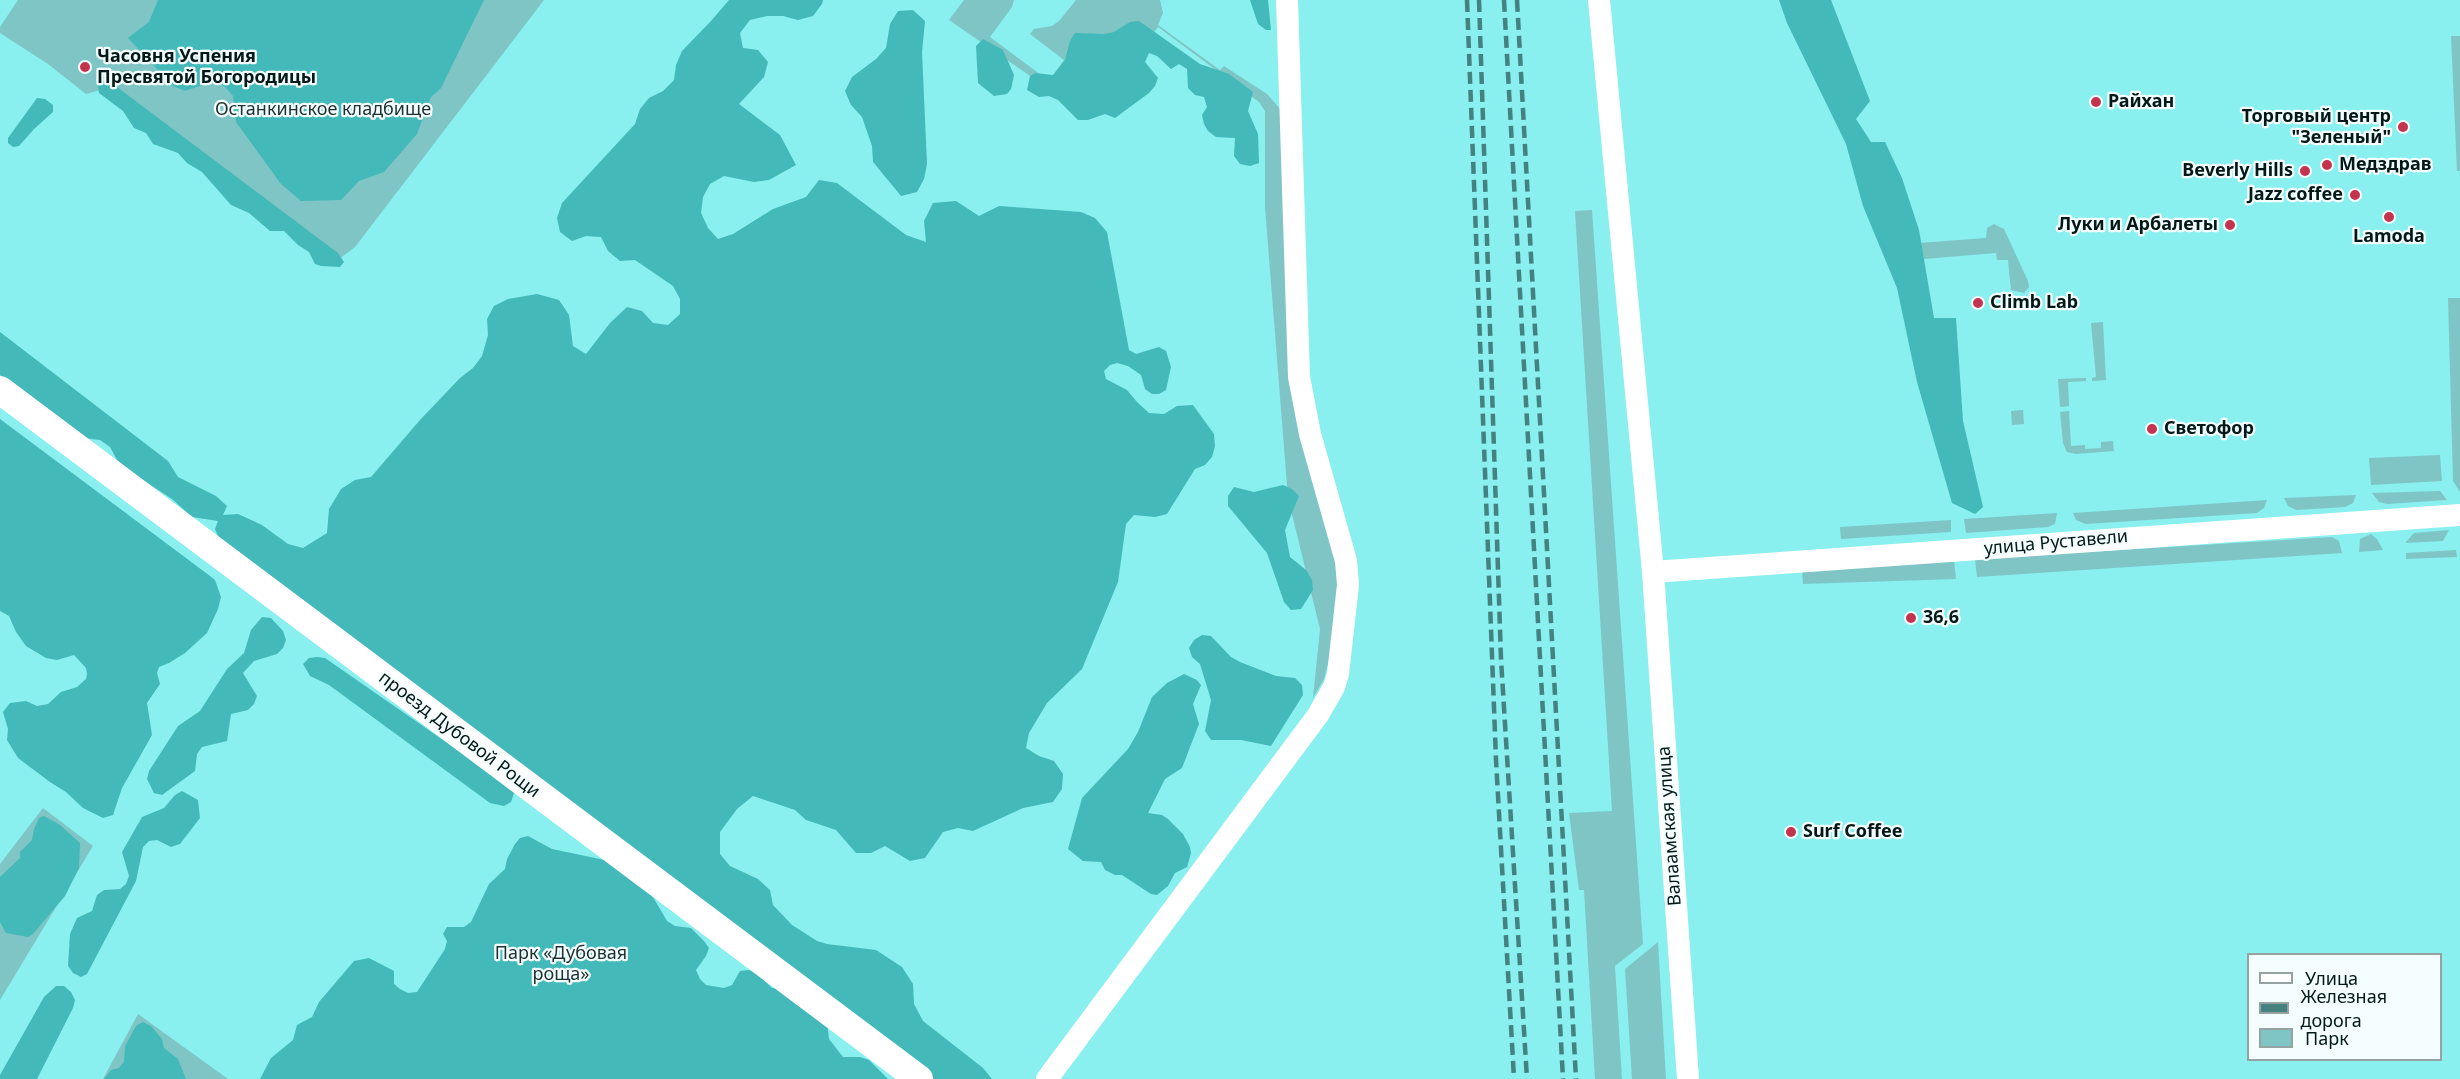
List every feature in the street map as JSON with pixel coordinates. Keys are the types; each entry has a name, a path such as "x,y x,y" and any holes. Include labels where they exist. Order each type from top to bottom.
{"street":[{"path":"1047,1079 1318,715 1328,699 1338,674 1348,577 1346,561 1310,434 1299,377 1287,0"},
{"name":"Валаамская улица","path":"1599,0 1653,572 1688,1079"},
{"name":"проезд Дубовой Рощи","path":"0,390 919,1079"},
{"name":"улица Руставели","path":"1653,572 2460,515"}],"green space":[{"name":"Останкинское кладбище","path":"18,0 544,0 355,247 339,259 110,87 86,94 48,64 0,33 0,27"},
{"path":"158,0 484,0 441,88 431,97 417,134 384,172 359,181 341,200 301,201 281,184 236,122 233,96 224,86 211,82 185,91 173,86 128,38 149,22"},
{"path":"729,0 823,0 813,16 798,20 783,16 767,16 750,20 740,33 743,48 758,50 768,62 764,77 739,104 780,135 796,165 769,180 754,182 724,176 710,184 703,197 701,213 708,228 718,239 733,234 773,209 806,197 819,180 837,183 906,235 926,242 924,221 933,203 956,201 979,216 999,206 1081,212 1095,218 1107,232 1129,350 1136,354 1159,347 1166,351 1171,367 1166,390 1159,394 1152,394 1145,389 1141,375 1128,366 1117,363 1110,365 1104,371 1106,379 1127,390 1149,413 1164,414 1177,406 1193,405 1214,434 1215,446 1212,457 1205,465 1195,469 1167,514 1155,517 1134,515 1126,524 1118,582 1082,669 1047,703 1029,733 1026,748 1054,761 1063,774 1062,789 1053,802 1023,808 973,831 958,828 943,832 925,858 910,861 885,846 871,853 856,853 836,830 806,820 795,810 753,796 737,809 720,832 720,854 730,866 758,879 770,890 773,905 792,925 817,941 827,944 876,950 902,967 913,984 914,1004 923,1021 983,1068 992,1079 934,1079 920,1073 221,543 215,529 218,521 192,517 172,499 146,482 134,479 123,471 110,447 100,440 74,437 0,375 0,332 168,461 178,477 216,496 227,506 223,515 238,514 262,525 288,544 303,548 327,533 329,509 341,489 355,480 371,477 420,420 460,378 473,368 482,356 488,335 487,319 494,306 508,299 537,294 559,300 569,315 573,346 586,354 610,323 627,307 642,311 653,323 668,325 680,314 680,299 673,286 635,260 620,261 608,251 601,237 586,236 572,241 560,232 557,218 562,203 635,124 640,109 649,98 663,91 674,80 676,65 682,51"},
{"path":"964,0 1014,0 1012,7 990,37 1049,81 1064,60 1030,34 1034,29 1052,26 1076,0 1160,0 1163,13 1158,25 1220,70 1224,66 1267,94 1281,110 1283,198 1340,587 1333,644 1324,679 1313,698 1320,629 1288,498 1265,207 1265,111 1259,102 1158,27 1091,118 949,20"},
{"path":"1250,0 1268,0 1271,30 1266,30 1258,24"},
{"path":"1779,0 1831,0 1870,101 1856,119 1871,142 1885,142 1902,178 1919,230 1934,318 1956,318 1963,421 1983,507 1975,514 1952,503 1917,382 1897,288 1863,206 1846,144 1787,23"},
{"path":"913,10 925,21 922,52 927,164 924,179 917,192 901,196 873,162 872,146 862,117 851,105 845,91 852,77 876,59 886,48 890,24 898,11"},
{"path":"1139,21 1200,64 1229,74 1253,92 1248,111 1258,134 1259,163 1250,166 1240,164 1234,156 1235,138 1216,137 1208,131 1202,115 1207,107 1204,97 1195,95 1188,88 1187,69 1179,64 1171,69 1157,56 1149,53 1145,62 1158,78 1155,86 1115,118 1105,114 1088,120 1078,120 1058,100 1049,96 1039,97 1027,90 1030,76 1035,73 1053,75 1065,60 1070,41 1075,33 1104,34 1114,32 1130,22"},
{"path":"2451,36 2460,36 2460,171 2457,171"},
{"path":"983,39 1003,50 1014,75 1011,89 1007,94 994,96 978,83 976,46"},
{"path":"103,81 109,81 338,253 344,262 340,267 315,264 309,252 284,231 270,231 249,213 231,205 202,172 187,163 178,153 153,144 146,133 134,128 123,111 99,93 98,86"},
{"path":"37,98 45,99 53,105 53,112 19,146 13,147 8,143 8,138"},
{"path":"1592,210 1643,944 1615,966 1622,1079 1595,1079 1584,890 1579,890 1569,813 1612,811 1575,211"},
{"path":"1994,224 2004,229 2028,281 2029,287 2024,293 2011,290 2008,260 1997,260 1996,253 1924,259 1919,243 1986,238 1987,228"},
{"path":"2448,298 2460,298 2460,492 2453,481"},
{"path":"2103,322 2106,380 2092,381 2092,378 2096,377 2091,323"},
{"path":"2086,378 2086,381 2068,382 2069,406 2060,407 2058,379"},
{"path":"2023,410 2024,424 2012,425 2011,411"},
{"path":"2069,411 2071,446 2085,445 2085,449 2101,448 2101,442 2113,441 2114,451 2076,454 2067,452 2063,443 2060,412"},
{"path":"0,419 215,580 221,597 207,633 185,653 159,667 157,673 160,684 147,703 152,735 122,788 113,815 103,818 83,808 66,792 18,758 7,740 8,729 3,712 10,703 26,701 37,706 48,704 61,692 77,687 86,679 87,674 86,668 74,655 57,660 46,658 26,646 9,616 0,611"},
{"path":"2440,455 2442,481 2371,485 2369,458"},
{"path":"1283,485 1292,489 1299,496 1285,530 1290,557 1306,570 1312,580 1313,590 1301,609 1291,610 1284,602 1267,553 1228,506 1228,496 1234,487 1254,492"},
{"path":"2440,491 2447,500 2387,504 2379,502 2372,493"},
{"path":"2356,495 2353,503 2345,507 2296,510 2288,506 2284,498"},
{"path":"2267,500 2264,508 2257,513 2086,524 2076,520 2073,513"},
{"path":"2057,513 2055,524 2048,527 1966,533 1964,519"},
{"path":"1951,520 1951,532 1841,539 1840,527"},
{"path":"2449,530 2443,541 2405,543 2414,533"},
{"path":"2371,534 2383,550 2359,552 2360,539"},
{"path":"2332,537 2339,541 2342,553 1977,577 1975,559"},
{"path":"2456,550 2457,557 2406,559 2406,553"},
{"path":"1954,560 1956,579 1803,584 1802,570"},
{"path":"262,617 271,618 283,631 286,640 283,648 277,654 254,661 243,673 257,696 254,704 248,710 231,714 227,741 202,747 197,754 195,771 162,795 154,793 147,779 149,771 178,726 200,711 227,669 244,653 251,630"},
{"path":"1202,635 1211,636 1231,657 1240,662 1276,676 1295,678 1302,685 1303,695 1271,746 1241,740 1211,740 1205,731 1211,700 1200,664 1192,657 1189,648 1194,640"},
{"path":"309,658 325,658 469,758 517,784 511,802 504,806 490,803 329,685 310,676 303,664"},
{"path":"1184,674 1197,680 1201,685 1193,704 1199,724 1182,768 1165,779 1148,813 1162,815 1168,819 1183,834 1191,853 1187,867 1175,873 1168,886 1157,895 1151,894 1122,875 1115,875 1105,870 1101,862 1083,861 1068,849 1082,798 1128,749 1138,732 1152,697 1167,683"},
{"path":"182,791 198,800 200,818 180,844 171,847 157,840 149,841 143,847 136,881 87,974 81,977 73,973 68,966 70,934 77,918 92,911 97,895 104,890 120,889 126,884 129,876 122,852 142,817 164,808 175,795"},
{"path":"43,808 93,846 0,1000 0,864"},
{"path":"44,816 60,825 80,843 79,868 65,896 33,934 28,937 6,933 0,922 0,877 20,858 20,852 32,840 39,818"},
{"name":"Парк «Дубовая роща»","path":"528,836 552,849 619,863 646,885 667,921 675,926 691,928 709,948 696,970 706,985 724,988 732,985 740,971 749,970 756,973 772,988 781,989 827,1021 829,1039 843,1057 860,1057 869,1060 888,1079 260,1079 271,1058 293,1040 297,1025 312,1017 319,1002 354,961 369,958 394,971 394,984 400,989 408,993 417,992 445,949 447,941 443,934 447,927 464,927 471,922 489,884 505,869 507,859 515,844 520,838"},
{"path":"1658,942 1666,1079 1632,1079 1625,969"},
{"path":"56,986 64,986 75,1000 37,1079 0,1079 0,1075 44,997"},
{"path":"138,1014 228,1079 103,1079"},
{"path":"143,1022 151,1026 162,1039 164,1048 178,1059 186,1079 104,1079 111,1070 119,1068 124,1062 125,1046 136,1026"}],"railway":[{"path":"1467,0 1496,760 1514,1079"},
{"path":"1479,0 1501,659 1527,1079"},
{"path":"1504,0 1563,1079"},
{"path":"1517,0 1576,1079"}],"place":[{"name":"Часовня Успения Пресвятой Богородицы","path":"85,67"},
{"name":"Райхан","path":"2096,102"},
{"name":"Торговый центр \"Зеленый\"","path":"2403,127"},
{"name":"Медздрав","path":"2327,165"},
{"name":"Beverly Hills","path":"2305,171"},
{"name":"Jazz coffee","path":"2355,195"},
{"name":"Lamoda","path":"2389,217"},
{"name":"Луки и Арбалеты","path":"2230,225"},
{"name":"Climb Lab","path":"1978,303"},
{"name":"Светофор","path":"2152,429"},
{"name":"36,6","path":"1911,618"},
{"name":"Surf Coffee","path":"1791,832"}]}
